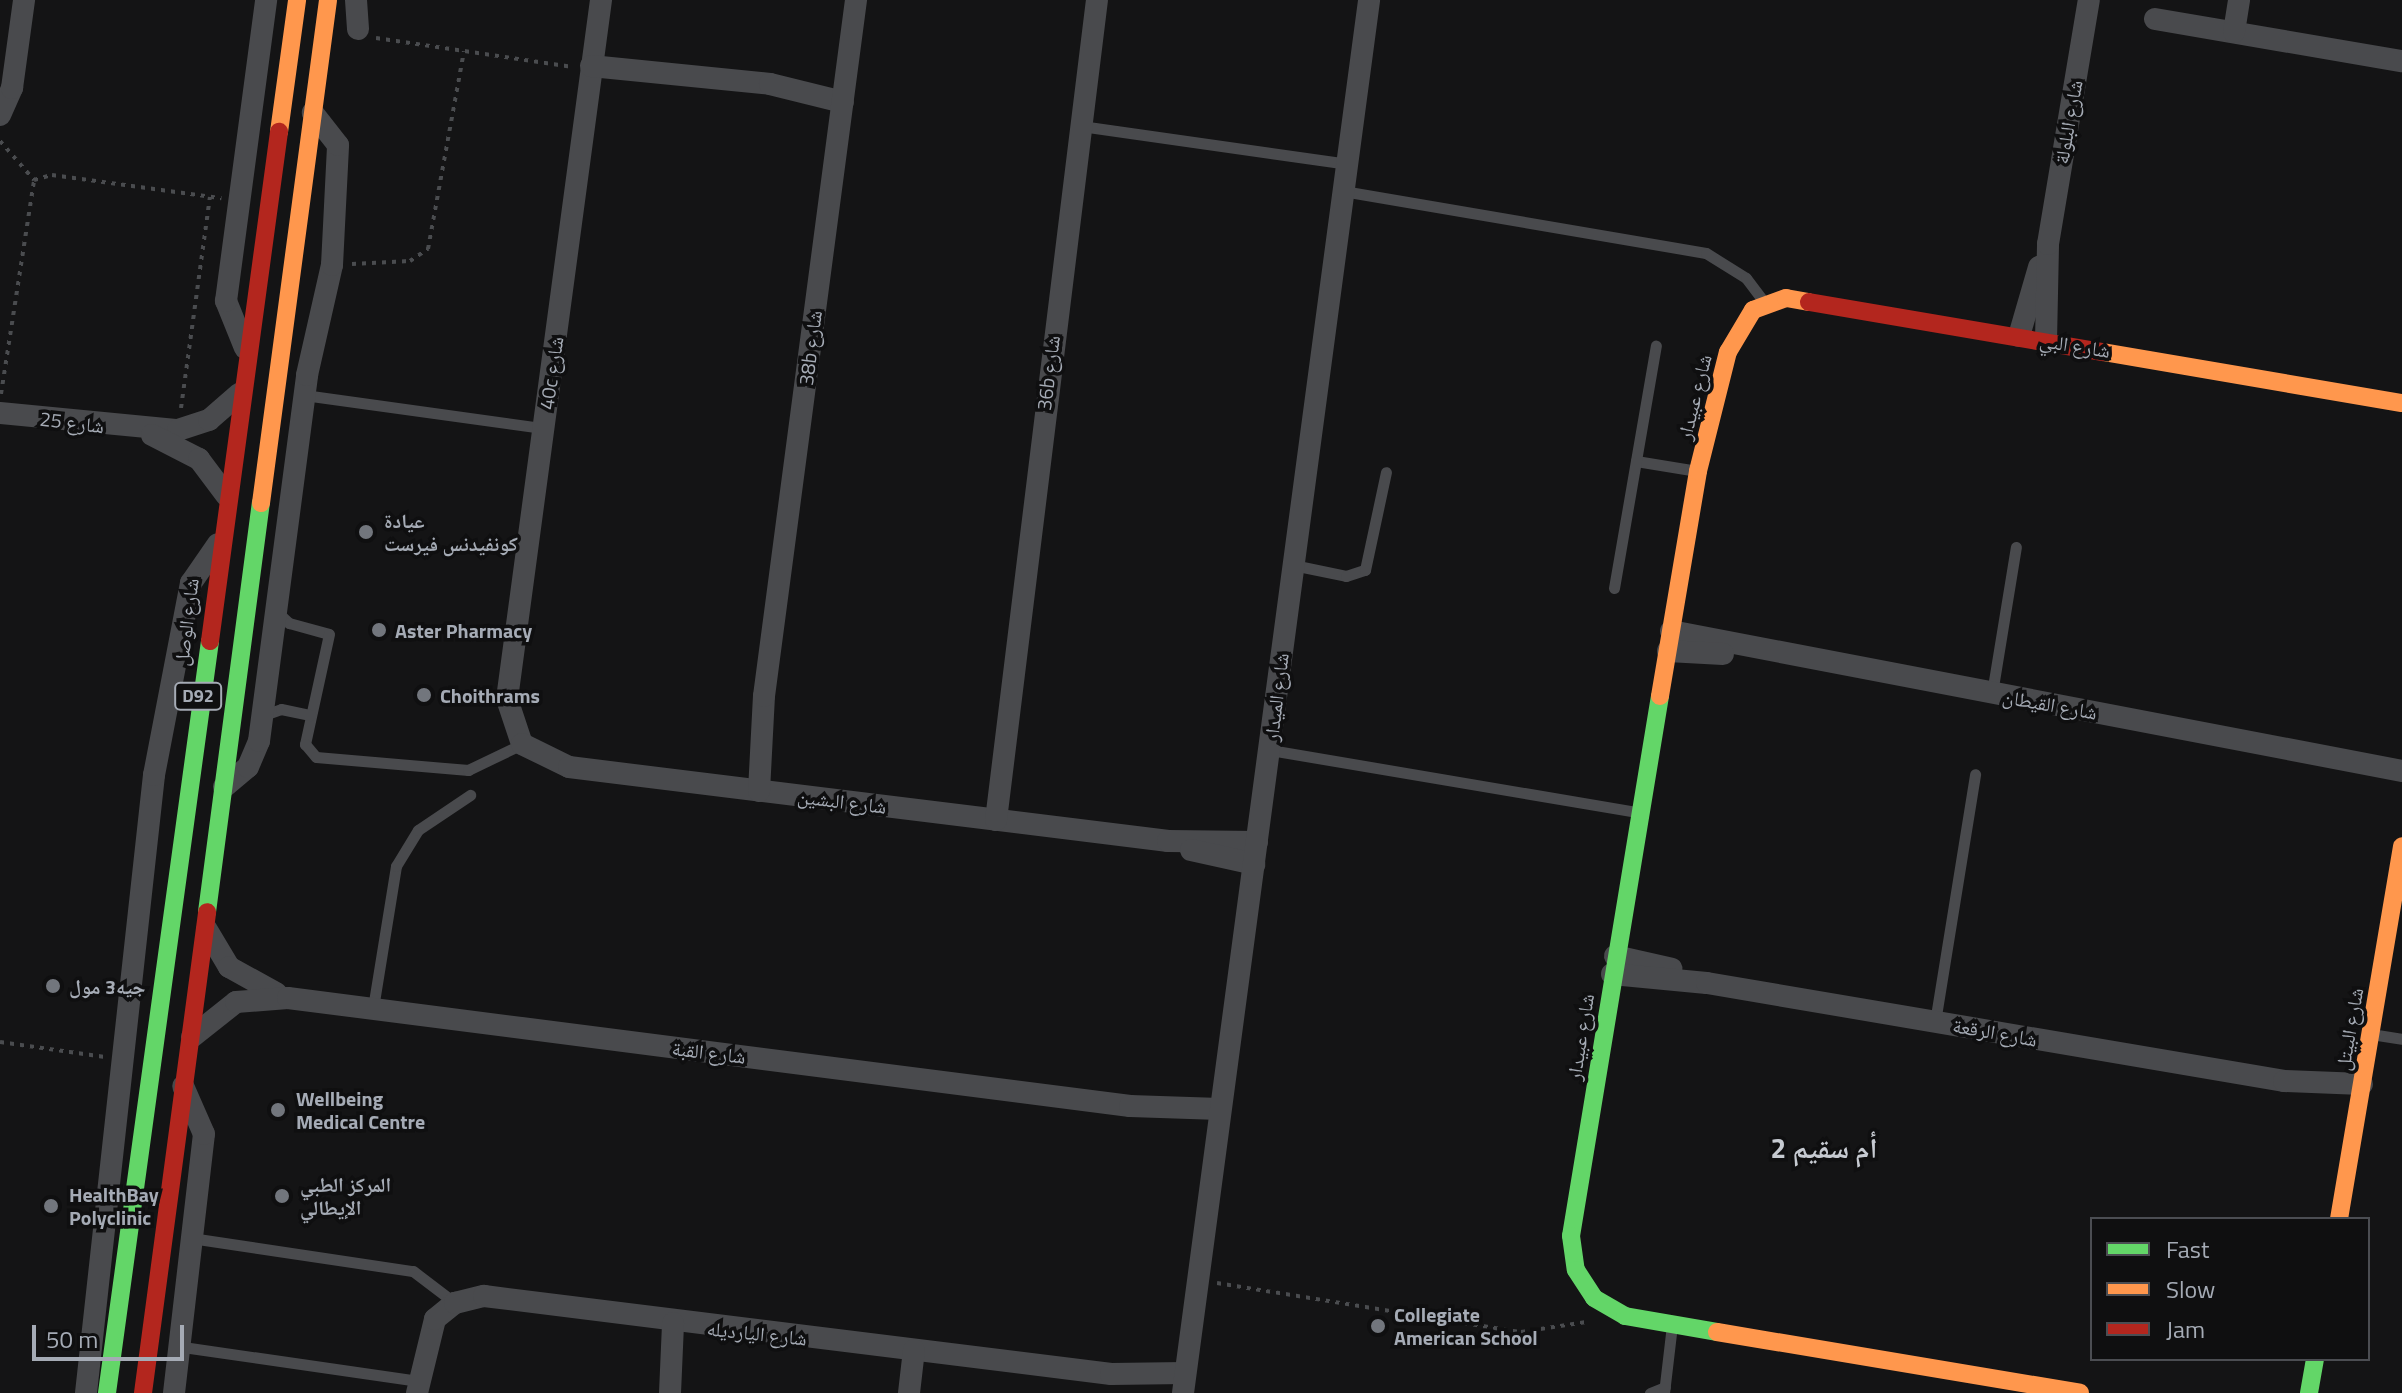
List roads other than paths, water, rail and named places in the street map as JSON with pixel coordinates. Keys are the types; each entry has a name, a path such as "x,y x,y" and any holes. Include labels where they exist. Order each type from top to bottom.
{"main road":[{"name":"شارع الوصل","path":"107,1393 218,544 297,0"},
{"name":"D92","path":"143,1393 328,0"},
{"name":"شارع البي","path":"1765,303 1798,299 2397,399"},
{"name":"شارع عبيدار","path":"1672,1324 1610,1310 1583,1285 1571,1236 1698,471 1733,335 1765,303"},
{"name":"شارع البيتل","path":"2339,1217 2402,846"},
{"path":"1672,1324 2080,1393"},
{"path":"2309,1393 2315,1361"}],"street":[{"path":"0,115 12,88 24,0"},
{"path":"245,348 226,301 266,0"},
{"path":"356,0 358,29"},
{"name":"40c شارع","path":"522,744 507,699 601,0"},
{"name":"38b شارع","path":"751,790 856,0"},
{"name":"36b شارع","path":"987,819 1000,746 1097,0"},
{"name":"شارع الميدار","path":"1184,1386 1369,0"},
{"name":"شارع البلولة","path":"2019,336 2048,244 2089,0"},
{"path":"2234,32 2239,0"},
{"path":"2155,19 2402,61"},
{"path":"592,62 844,91"},
{"path":"224,787 253,759 304,395 332,265 338,145 313,113"},
{"name":"شارع البلولة","path":"2046,341 2048,244"},
{"name":"شارع 25","path":"0,413 144,432 178,430 209,420 239,394"},
{"name":"شارع 25","path":"144,432 191,453 226,495"},
{"path":"86,1393 154,775 191,583 218,544"},
{"name":"شارع القيطان","path":"1670,641 2344,754 2402,771"},
{"name":"شارع البشين","path":"522,744 569,767 1255,853"},
{"name":"شارع القيطان","path":"2344,754 2402,755"},
{"name":"شارع القبة","path":"205,927 237,975 288,998"},
{"name":"شارع الرقعة","path":"1614,965 2360,1093"},
{"name":"شارع القبة","path":"191,1038 236,1002 288,998 1219,1118"},
{"path":"174,1393 176,1346 205,1127 183,1086"},
{"name":"شارع اليارديله","path":"455,1303 498,1297 681,1324 1111,1374 1184,1386"},
{"path":"417,1387 424,1343 455,1303"},
{"path":"672,1393 681,1324"},
{"path":"909,1393 922,1352"},
{"path":"920,1393 922,1352"}],"lane":[{"path":"1080,126 1348,164"},
{"path":"1343,191 1706,253 1746,278 1765,303"},
{"path":"1614,588 1656,346"},
{"path":"304,395 543,428"},
{"path":"1636,461 1698,471"},
{"path":"1293,565 1346,576 1365,570 1386,472"},
{"path":"1992,693 2016,547"},
{"path":"273,608 289,623 324,629 329,638 321,695 310,715 305,744 316,757 468,770 522,744"},
{"path":"261,716 281,709 310,715"},
{"path":"1270,750 1640,813"},
{"path":"1935,1022 1975,774"},
{"path":"373,1008 396,866 418,830 470,795"},
{"path":"2371,1034 2402,1039"},
{"path":"191,1238 413,1271 455,1303"},
{"path":"1650,1393 1665,1390 1672,1324"},
{"path":"176,1346 417,1387"}],"place":[{"name":"عيادة كونفيدنس فيرست","path":"366,532"},
{"name":"Aster Pharmacy","path":"379,630"},
{"name":"Choithrams","path":"424,695"},
{"name":"جيه3 مول","path":"53,986"},
{"name":"Wellbeing Medical Centre","path":"278,1110"},
{"name":"المركز الطبي الإيطالي","path":"282,1196"},
{"name":"HealthBay Polyclinic","path":"51,1206"},
{"name":"Collegiate American School","path":"1378,1326"}],"district":[{"name":"أم سقيم 2","path":"1824,1148"}]}
